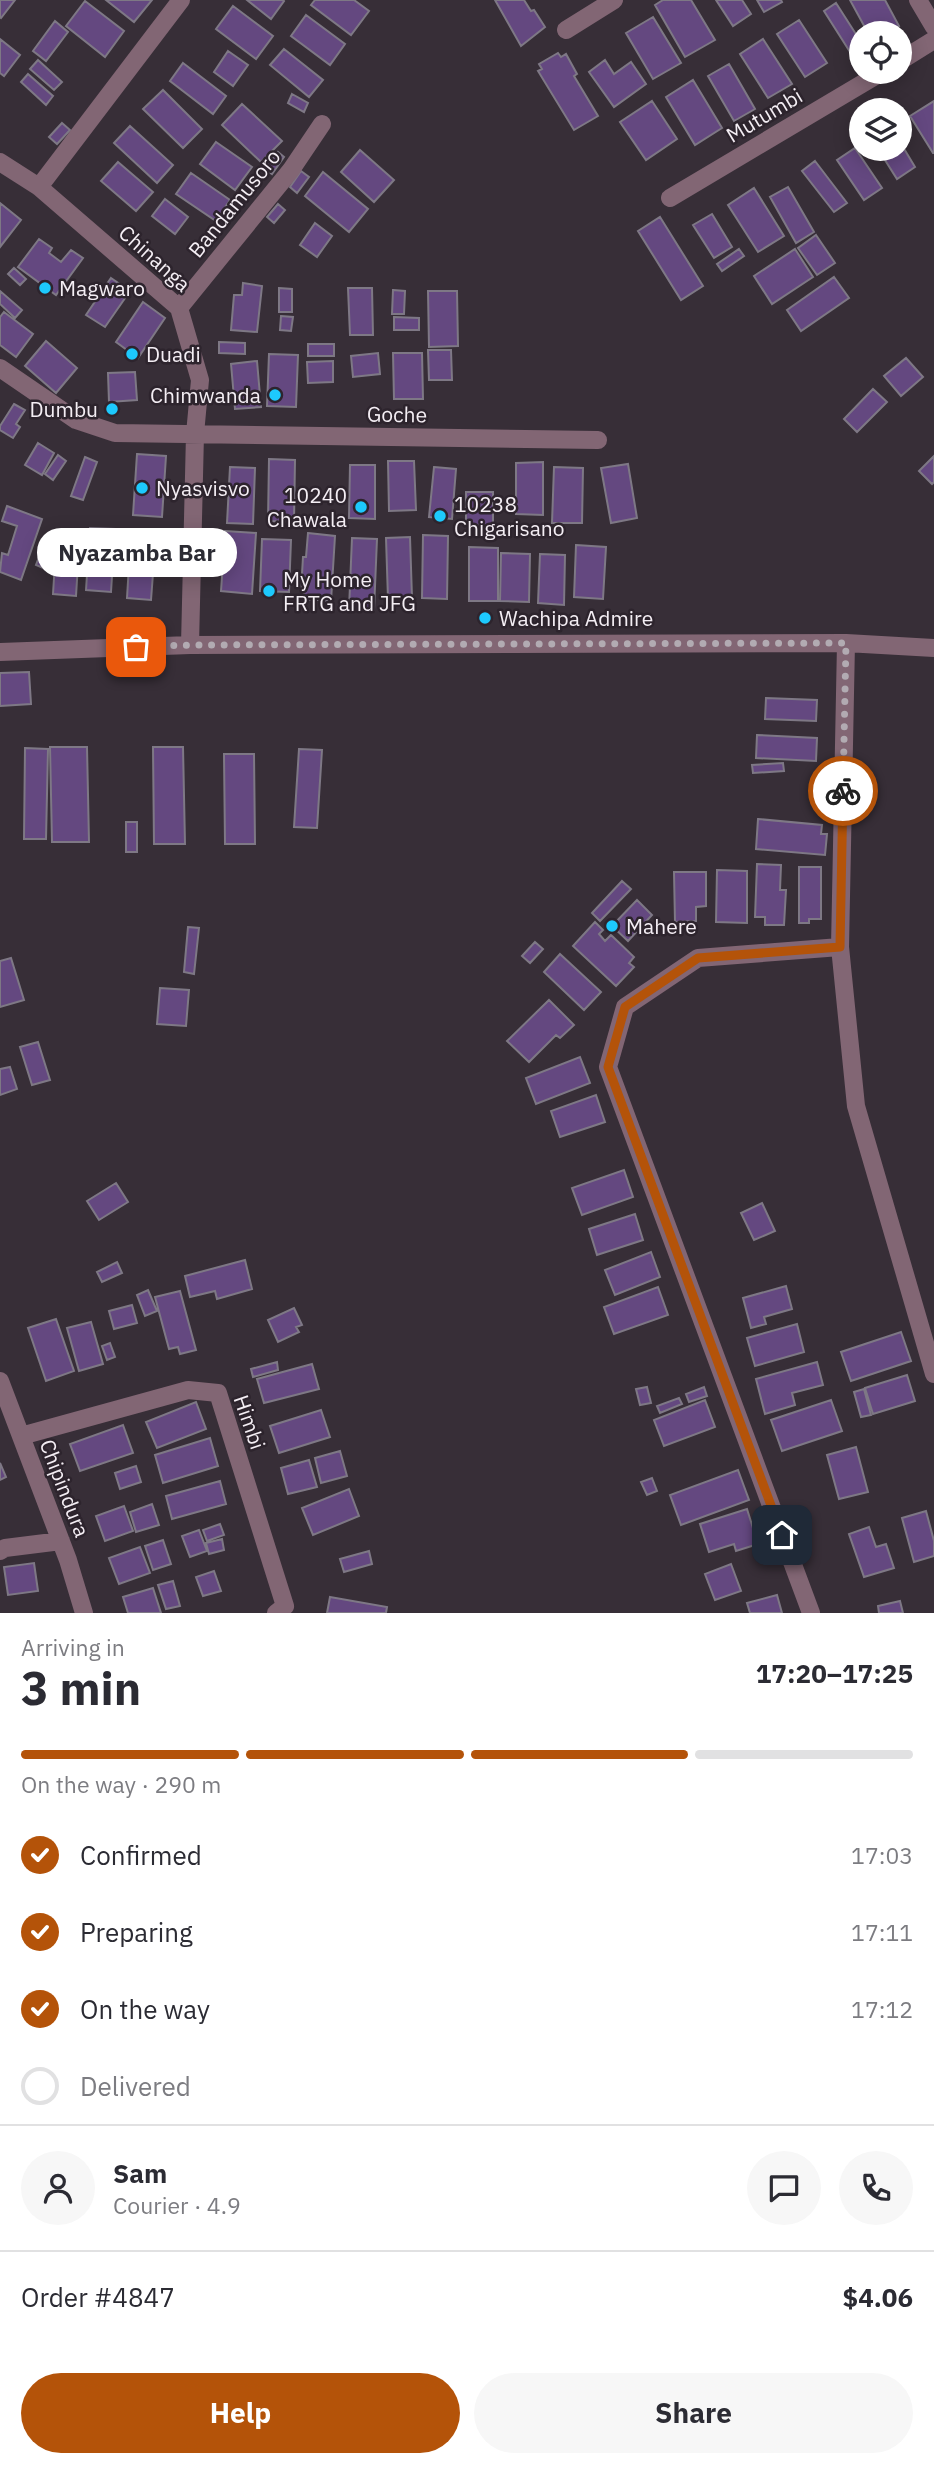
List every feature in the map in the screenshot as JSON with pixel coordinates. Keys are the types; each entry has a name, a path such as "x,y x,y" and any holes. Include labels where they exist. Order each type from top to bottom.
{"street":[{"path":"38,187 181,0"},
{"path":"566,30 614,0"},
{"path":"918,0 934,27"},
{"path":"912,54 934,40"},
{"name":"Mutumbi","path":"670,198 862,84"},
{"name":"Bandamusoro","path":"179,308 292,170 322,124"},
{"name":"Chinanga","path":"0,162 38,187 179,308 200,380 195,434 190,645"},
{"name":"Goche","path":"0,368 76,420 115,433 598,440"},
{"path":"846,643 840,947 856,1106 934,1374"},
{"path":"0,652 190,645 846,643 934,648"},
{"path":"811,1613 608,1067 625,1007 698,958 840,947"},
{"name":"Chipindura","path":"0,1381 61,1541 84,1613"},
{"name":"Himbi","path":"21,1436 188,1390 218,1393 285,1606 276,1613"},
{"path":"0,1551 5,1548 61,1541"}],"building":[{"path":"0,0 15,0 1,18 0,17"},
{"path":"106,0 152,0 134,22"},
{"path":"247,0 283,0 284,1 271,19"},
{"path":"315,0 354,0 369,11 351,35 311,5"},
{"path":"495,0 524,0 545,27 521,46"},
{"path":"663,0 691,0 715,40 685,57 655,5"},
{"path":"716,0 742,0 751,14 733,26"},
{"path":"757,0 781,0 782,2 764,12"},
{"path":"850,0 885,0 896,21 861,21"},
{"path":"85,1 124,31 105,57 66,26"},
{"path":"836,3 849,23 849,50 824,11"},
{"path":"233,6 273,36 256,59 216,29"},
{"path":"306,15 345,44 330,65 291,36"},
{"path":"653,17 681,63 653,79 626,33"},
{"path":"799,20 827,63 805,77 777,34"},
{"path":"55,21 68,32 46,61 33,51"},
{"path":"0,39 20,55 4,76 0,73"},
{"path":"763,39 792,84 768,98 740,54"},
{"path":"284,49 323,80 309,97 270,65"},
{"path":"228,51 248,65 233,86 214,72"},
{"path":"558,53 561,57 566,54 577,74 574,76 598,116 574,130 538,71 542,69 539,64"},
{"path":"38,60 62,82 54,90 30,69"},
{"path":"605,60 614,74 631,62 646,84 614,107 589,72"},
{"path":"183,63 226,96 213,114 170,81"},
{"path":"729,64 755,109 734,121 708,76"},
{"path":"28,74 53,96 46,105 21,82"},
{"path":"693,80 722,128 695,145 666,97"},
{"path":"163,90 202,129 183,148 143,109"},
{"path":"292,94 308,103 304,112 288,103"},
{"path":"652,101 677,139 646,160 620,122"},
{"path":"934,101 934,153 912,119 912,115"},
{"path":"242,104 282,141 261,162 222,125"},
{"path":"62,123 70,130 57,144 49,137"},
{"path":"130,126 173,165 157,183 114,143"},
{"path":"216,142 252,167 235,190 200,164"},
{"path":"360,150 394,180 374,202 341,172"},
{"path":"278,152 284,157 272,174 265,169"},
{"path":"849,152 849,161 864,161 882,188 864,200 837,160"},
{"path":"815,161 847,203 834,212 802,171"},
{"path":"886,161 911,161 915,167 897,179"},
{"path":"118,162 153,192 136,211 101,181"},
{"path":"301,171 309,177 297,193 290,187"},
{"path":"323,172 368,209 349,232 305,196"},
{"path":"191,173 230,200 216,221 176,194"},
{"path":"788,187 814,232 796,243 770,197"},
{"path":"754,188 784,236 758,252 728,205"},
{"path":"165,199 188,217 175,234 152,216"},
{"path":"0,203 21,220 0,247"},
{"path":"278,204 285,210 274,223 267,217"},
{"path":"712,214 732,247 714,258 693,225"},
{"path":"660,217 703,286 681,300 638,231"},
{"path":"315,223 332,236 317,257 300,245"},
{"path":"816,235 835,263 817,275 798,248"},
{"path":"39,239 52,248 49,253 61,262 71,250 83,258 56,295 18,267"},
{"path":"739,249 744,256 722,271 717,264"},
{"path":"795,249 813,277 772,304 754,276"},
{"path":"14,268 26,279 20,285 8,274"},
{"path":"834,277 849,298 801,331 787,310"},
{"path":"111,278 130,291 105,327 86,315"},
{"path":"243,283 262,286 257,332 231,330 234,295 242,295"},
{"path":"279,288 292,289 292,312 279,312"},
{"path":"348,288 372,288 373,335 350,335"},
{"path":"393,290 405,291 404,314 392,314"},
{"path":"0,291 22,310 15,318 0,304"},
{"path":"428,291 457,291 458,346 429,347"},
{"path":"143,302 165,318 138,358 116,342"},
{"path":"4,312 33,334 16,357 0,345 0,317"},
{"path":"281,316 293,317 291,331 280,330"},
{"path":"394,317 419,318 419,330 394,330"},
{"path":"46,341 77,368 56,393 25,366"},
{"path":"219,342 245,343 245,354 219,353"},
{"path":"308,344 334,344 334,356 308,356"},
{"path":"428,350 451,350 452,380 429,380"},
{"path":"378,353 380,374 353,377 351,356"},
{"path":"393,353 422,353 423,399 394,399"},
{"path":"269,354 298,355 296,407 267,406"},
{"path":"906,358 923,377 901,396 884,376"},
{"path":"257,361 261,407 235,409 231,364"},
{"path":"333,361 333,382 308,383 307,362"},
{"path":"135,372 137,400 109,402 108,373"},
{"path":"873,389 887,402 857,432 844,419"},
{"path":"14,404 25,410 16,424 20,427 13,438 0,430 0,426"},
{"path":"38,443 54,453 42,475 25,465"},
{"path":"137,454 166,456 162,517 133,515"},
{"path":"58,455 66,461 53,480 45,474"},
{"path":"934,456 934,482 932,484 919,471"},
{"path":"85,457 97,462 83,500 71,496"},
{"path":"269,459 295,460 294,522 268,521"},
{"path":"388,461 414,461 416,510 389,511"},
{"path":"543,462 543,515 516,514 516,463"},
{"path":"628,464 637,518 611,523 601,468"},
{"path":"350,465 375,465 375,519 349,518"},
{"path":"230,467 255,468 253,524 227,523"},
{"path":"434,467 456,469 452,519 429,517"},
{"path":"554,467 583,468 582,523 552,523"},
{"path":"466,492 493,492 493,525 466,525"},
{"path":"7,506 42,519 21,580 0,572 2,553 8,555 17,526 2,521"},
{"path":"90,528 115,529 111,592 86,590"},
{"path":"57,531 80,532 76,596 53,594"},
{"path":"225,531 256,533 252,594 221,591 224,549 228,549 229,538 224,538"},
{"path":"131,532 156,534 151,600 127,598"},
{"path":"308,533 335,536 331,601 303,599 303,557 306,557"},
{"path":"423,535 448,536 447,599 422,598"},
{"path":"410,537 412,598 388,599 386,538"},
{"path":"352,538 377,539 374,610 349,609"},
{"path":"262,539 291,540 289,592 260,591"},
{"path":"576,545 606,547 603,599 574,597"},
{"path":"469,547 498,548 498,601 469,601"},
{"path":"42,549 50,552 43,568 36,565"},
{"path":"501,553 530,554 529,602 500,601"},
{"path":"540,554 565,555 564,605 538,603"},
{"path":"29,672 31,704 0,706 0,673"},
{"path":"766,698 817,700 816,721 765,719"},
{"path":"757,735 817,738 816,761 756,758"},
{"path":"50,747 87,747 89,842 52,842"},
{"path":"153,747 183,747 185,844 154,844"},
{"path":"25,748 48,749 46,839 24,839"},
{"path":"299,749 322,750 317,828 294,827"},
{"path":"224,754 254,754 255,844 225,844"},
{"path":"783,763 784,771 753,773 752,765"},
{"path":"758,819 822,825 821,834 827,834 825,855 756,849"},
{"path":"126,822 137,822 137,852 126,852"},
{"path":"757,864 781,865 780,890 786,890 784,925 765,925 765,917 755,917"},
{"path":"799,867 821,867 821,919 809,919 809,923 799,923"},
{"path":"717,870 747,871 747,923 716,922"},
{"path":"674,872 706,872 706,906 696,907 696,921 675,922"},
{"path":"622,881 631,889 600,921 592,913"},
{"path":"637,900 652,915 628,941 612,926"},
{"path":"595,922 603,930 599,934 605,941 611,935 634,957 629,963 634,967 616,986 573,946"},
{"path":"188,927 199,928 194,974 184,972"},
{"path":"535,942 543,949 530,963 522,956"},
{"path":"560,954 601,992 584,1010 544,972"},
{"path":"11,958 24,1000 0,1007 0,961"},
{"path":"160,988 189,990 186,1026 157,1024"},
{"path":"549,1000 574,1025 560,1038 556,1035 529,1062 507,1041"},
{"path":"38,1042 50,1080 32,1085 20,1047"},
{"path":"580,1057 590,1083 536,1104 526,1078"},
{"path":"10,1067 17,1089 0,1095 0,1069"},
{"path":"596,1095 605,1122 560,1137 551,1111"},
{"path":"624,1170 633,1197 582,1215 572,1188"},
{"path":"116,1183 128,1202 99,1220 87,1201"},
{"path":"762,1203 775,1231 754,1240 741,1213"},
{"path":"635,1214 643,1240 597,1255 589,1229"},
{"path":"651,1252 660,1277 615,1295 605,1270"},
{"path":"245,1260 252,1289 217,1299 215,1291 190,1297 185,1276"},
{"path":"117,1262 122,1273 102,1282 97,1272"},
{"path":"786,1286 792,1309 764,1317 766,1324 751,1328 743,1298"},
{"path":"658,1287 668,1315 614,1334 604,1307"},
{"path":"148,1290 157,1311 145,1316 137,1295"},
{"path":"180,1291 196,1350 180,1354 178,1347 169,1349 155,1297"},
{"path":"132,1305 137,1323 114,1329 109,1311"},
{"path":"294,1308 302,1325 296,1327 299,1332 278,1342 268,1320"},
{"path":"56,1319 74,1371 46,1381 28,1328"},
{"path":"91,1322 103,1364 79,1371 67,1328"},
{"path":"797,1324 804,1352 755,1366 747,1338"},
{"path":"901,1332 911,1361 851,1381 841,1352"},
{"path":"110,1343 115,1357 107,1360 102,1346"},
{"path":"277,1362 278,1370 253,1377 251,1369"},
{"path":"817,1362 823,1385 792,1393 795,1405 765,1414 756,1379"},
{"path":"312,1364 319,1389 264,1403 257,1379"},
{"path":"907,1375 915,1401 873,1414 865,1388"},
{"path":"647,1387 651,1403 640,1405 636,1389"},
{"path":"704,1387 707,1396 689,1402 686,1394"},
{"path":"864,1389 871,1415 861,1417 854,1392"},
{"path":"679,1398 682,1404 660,1413 657,1406"},
{"path":"705,1400 715,1427 664,1446 654,1420"},
{"path":"831,1400 842,1431 782,1451 771,1420"},
{"path":"196,1402 206,1429 157,1448 146,1422"},
{"path":"321,1410 330,1437 279,1453 270,1426"},
{"path":"123,1425 133,1453 80,1471 70,1444"},
{"path":"210,1438 218,1466 163,1483 155,1455"},
{"path":"856,1447 868,1492 839,1499 827,1455"},
{"path":"340,1451 347,1476 321,1483 315,1458"},
{"path":"309,1460 317,1487 288,1494 281,1468"},
{"path":"0,1463 6,1477 0,1480"},
{"path":"136,1466 141,1482 120,1489 115,1473"},
{"path":"738,1470 749,1500 681,1525 670,1495"},
{"path":"652,1478 657,1491 647,1495 641,1482"},
{"path":"220,1481 226,1504 172,1519 166,1496"},
{"path":"349,1489 359,1516 313,1535 302,1508"},
{"path":"152,1504 159,1525 136,1532 130,1512"},
{"path":"124,1506 133,1531 105,1541 96,1516"},
{"path":"747,1509 758,1544 736,1551 734,1544 709,1552 700,1524"},
{"path":"926,1511 934,1541 934,1556 914,1562 902,1518"},
{"path":"220,1524 224,1535 207,1541 203,1530"},
{"path":"869,1527 876,1547 886,1544 894,1568 864,1577 849,1534"},
{"path":"199,1530 207,1551 190,1557 182,1536"},
{"path":"222,1539 224,1550 209,1554 206,1543"},
{"path":"163,1540 171,1564 153,1570 145,1546"},
{"path":"140,1547 150,1573 119,1584 109,1558"},
{"path":"369,1551 372,1564 344,1572 340,1559"},
{"path":"34,1563 38,1591 8,1595 4,1567"},
{"path":"731,1564 741,1591 715,1600 705,1574"},
{"path":"214,1571 221,1591 203,1596 196,1577"},
{"path":"173,1581 180,1606 166,1609 158,1585"},
{"path":"153,1588 161,1613 128,1613 123,1597"},
{"path":"777,1595 782,1613 750,1613 747,1603"},
{"path":"330,1597 387,1607 386,1613 327,1613"},
{"path":"900,1601 903,1613 879,1613 878,1606"}],"way so far":[{"path":"136,647 846,643 843,791"}],"place":[{"name":"Magwaro","path":"45,288"},
{"name":"Duadi","path":"132,354"},
{"name":"Chimwanda","path":"275,395"},
{"name":"Dumbu","path":"112,409"},
{"name":"Nyasvisvo","path":"142,488"},
{"name":"10240 Chawala","path":"361,507"},
{"name":"10238 Chigarisano","path":"440,516"},
{"name":"My Home FRTG and JFG","path":"269,591"},
{"name":"Wachipa Admire","path":"485,618"},
{"name":"Nyazamba Bar","path":"136,647"},
{"name":"Mahere","path":"612,926"}],"route":[{"path":"782,1535 608,1067 625,1007 698,958 840,947 843,791"}]}
